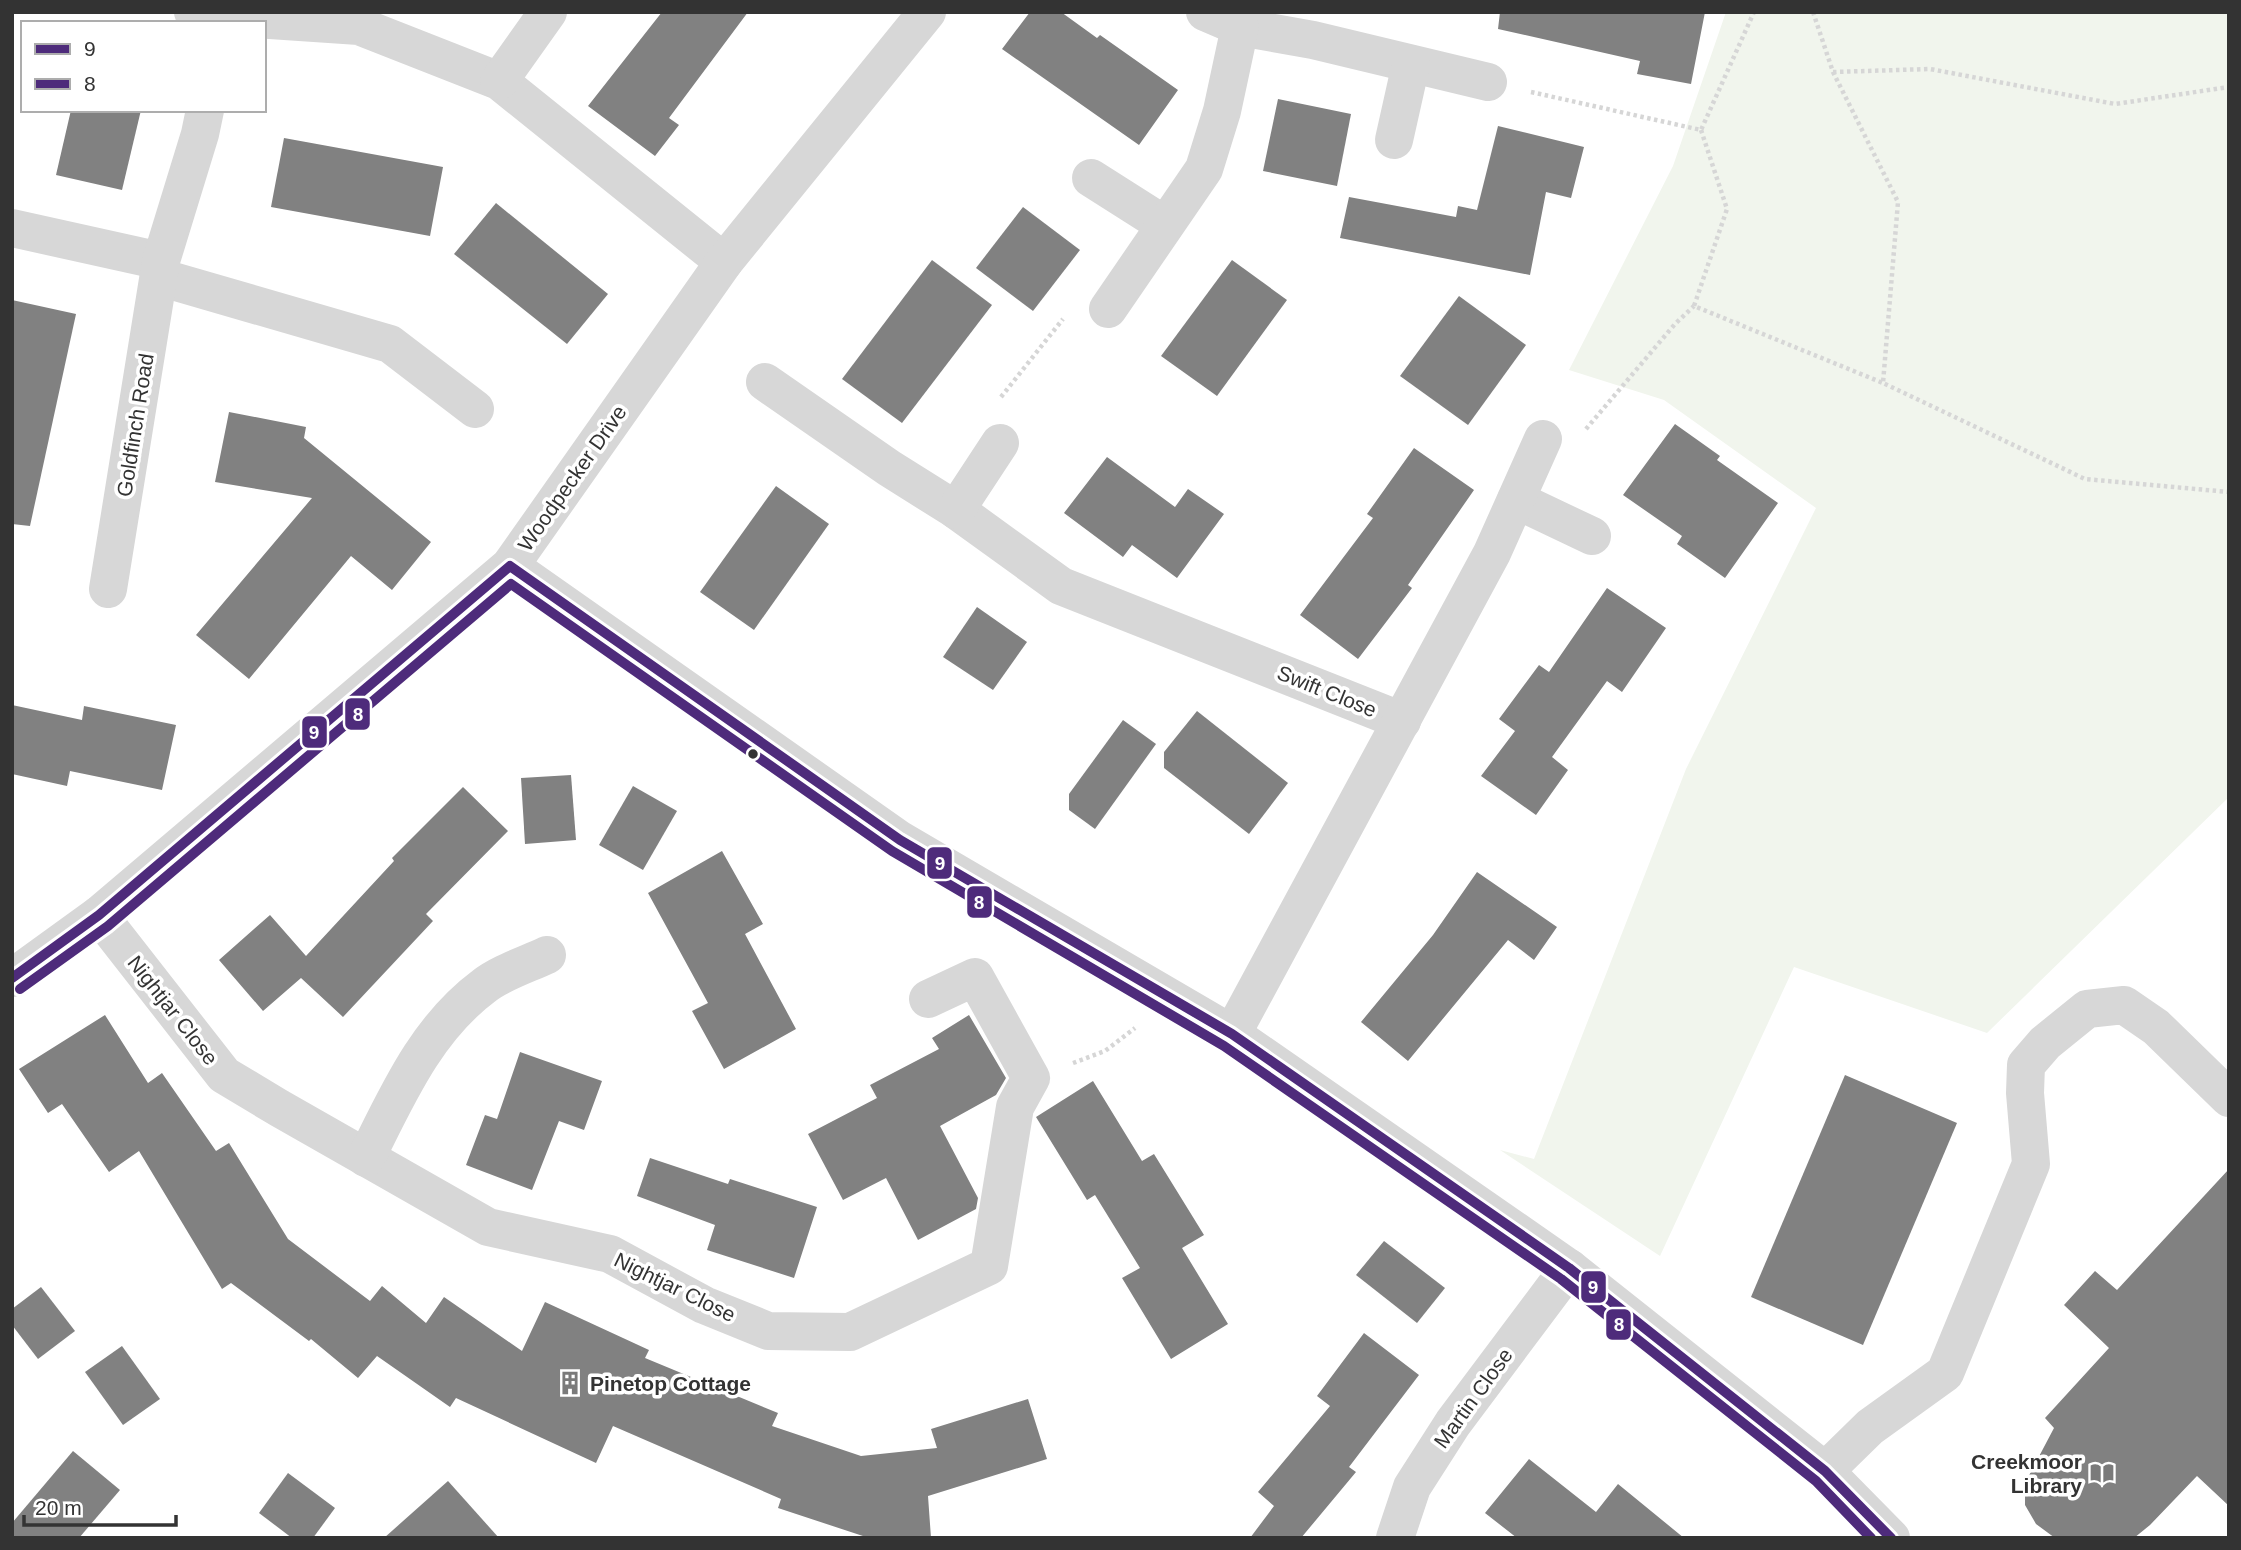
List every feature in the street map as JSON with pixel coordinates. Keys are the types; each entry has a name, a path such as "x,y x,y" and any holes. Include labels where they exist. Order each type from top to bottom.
{"street":[{"path":"499,80 548,12"},
{"name":"Woodpecker Drive","path":"12,978 99,915 510,566 724,262 927,12"},
{"path":"1205,12 1240,27 1313,40 1488,82"},
{"path":"213,17 359,26 499,80 724,262"},
{"path":"1108,309 1204,169 1222,111 1240,27"},
{"path":"1394,140 1411,64"},
{"name":"Goldfinch Road","path":"108,589 160,269 205,112"},
{"path":"1091,178 1165,225"},
{"path":"12,228 160,269 390,344 475,409"},
{"name":"Swift Close","path":"765,382 889,468 956,510 1061,586 1402,721"},
{"name":"Swift Close","path":"1231,1034 1492,553 1543,439"},
{"path":"956,510 1000,443"},
{"path":"1516,500 1592,536"},
{"path":"510,566 900,840 1231,1034 1569,1268 1825,1471 1891,1538"},
{"name":"Nightjar Close","path":"99,915 225,1075 488,1227 610,1254 704,1306 768,1331 850,1332 989,1266 1014,1107 1031,1078"},
{"path":"366,1158 413,1065 446,1020 485,985 547,955"},
{"path":"928,999 975,977 1031,1078"},
{"path":"1825,1471 1870,1427 1945,1373 2031,1164 2025,1093 2026,1065 2045,1043 2087,1009 2124,1005 2156,1027 2229,1098"},
{"name":"Martin Close","path":"1395,1538 1412,1487 1446,1434 1569,1268"}],"path":[{"path":"1543,439 1579,437 1675,324 1695,306 1727,209 1701,130 1754,12"},
{"path":"1813,12 1833,72 1898,202 1883,383"},
{"path":"1833,72 1930,69 2115,104 2229,87"},
{"path":"1488,82 1701,130"},
{"path":"1695,306 1883,383 2085,479 2229,492"},
{"path":"1000,443 989,412 1066,316 1108,309"},
{"path":"1031,1078 1105,1051 1171,1000"}],"shaded area":[{"path":"1726,12 2229,12 2229,797 1987,1033 1794,967 1660,1256 1500,1150 1534,1159 1686,769 1816,508 1664,400 1569,370 1673,166"}],"building":[{"path":"662,12 748,12 669,118 679,125 655,156 588,106"},
{"path":"1030,12 1061,12 1097,38 1100,35 1178,90 1139,145 1002,49"},
{"path":"1500,12 1705,12 1691,84 1637,74 1640,61 1498,29"},
{"path":"1278,99 1351,114 1337,186 1263,171"},
{"path":"71,112 141,112 122,190 56,175"},
{"path":"1498,126 1584,147 1571,198 1546,192 1530,275 1340,238 1349,197 1456,217 1458,206 1477,210"},
{"path":"284,138 443,167 430,236 271,207"},
{"path":"496,203 608,294 567,344 454,254"},
{"path":"1023,207 1080,250 1033,311 976,268"},
{"path":"932,260 992,305 902,423 842,379"},
{"path":"1232,260 1287,300 1217,396 1161,356"},
{"path":"1459,296 1526,345 1468,425 1400,376"},
{"path":"12,300 76,314 30,526 12,524"},
{"path":"229,412 306,427 304,438 431,542 392,590 351,556 249,679 196,635 312,498 215,482"},
{"path":"1675,424 1720,456 1717,460 1778,503 1725,578 1677,544 1682,536 1623,495"},
{"path":"1414,448 1474,490 1408,585 1412,588 1358,659 1300,615 1373,518 1367,514"},
{"path":"1107,457 1175,507 1188,489 1224,514 1177,578 1132,545 1123,557 1064,513"},
{"path":"776,486 829,524 754,630 700,592"},
{"path":"1607,588 1666,628 1622,692 1607,681 1552,757 1568,770 1536,815 1481,776 1515,731 1499,719 1539,665 1549,672"},
{"path":"977,607 1027,642 993,690 943,657"},
{"path":"12,705 82,720 84,706 176,725 162,790 70,771 67,786 12,774"},
{"path":"1197,711 1288,783 1249,834 1164,768 1164,752"},
{"path":"1123,720 1156,744 1095,829 1069,810 1069,794"},
{"path":"571,775 576,840 525,844 521,778"},
{"path":"633,786 677,811 643,870 599,845"},
{"path":"463,787 508,831 426,914 433,921 343,1017 301,978 263,1011 219,960 270,915 306,956 394,861 392,858"},
{"path":"722,851 763,924 745,934 796,1029 724,1069 692,1011 708,1003 648,893"},
{"path":"1477,872 1557,927 1534,960 1508,940 1408,1061 1361,1022 1433,935"},
{"path":"105,1015 148,1083 162,1073 216,1151 229,1143 288,1239 370,1301 382,1286 426,1323 444,1297 522,1351 545,1302 649,1350 645,1358 778,1413 772,1426 861,1456 937,1448 931,1429 1028,1399 1047,1459 928,1496 931,1538 869,1538 778,1508 781,1499 613,1426 596,1463 456,1398 450,1407 377,1356 358,1378 311,1339 309,1341 231,1283 222,1289 139,1151 109,1172 62,1104 48,1113 19,1069"},
{"path":"969,1015 1006,1078 996,1095 940,1126 978,1198 976,1209 918,1240 886,1178 843,1200 808,1134 877,1098 870,1085 939,1049 932,1038"},
{"path":"520,1052 602,1081 584,1130 559,1121 532,1190 466,1165 485,1115 497,1119"},
{"path":"1845,1075 1957,1123 1863,1345 1751,1297"},
{"path":"1093,1081 1142,1161 1154,1154 1204,1235 1182,1248 1228,1324 1171,1359 1122,1278 1140,1268 1095,1195 1087,1200 1036,1117"},
{"path":"650,1158 728,1184 730,1179 817,1207 794,1278 707,1250 715,1225 637,1196"},
{"path":"2229,1169 2229,1506 2197,1476 2134,1538 2055,1538 2036,1524 2025,1505 2025,1483 2054,1428 2045,1418 2109,1348 2064,1305 2095,1271 2117,1290"},
{"path":"1384,1241 1445,1288 1417,1323 1356,1275"},
{"path":"41,1287 75,1331 38,1359 12,1325 12,1309"},
{"path":"1364,1333 1419,1375 1349,1467 1356,1472 1301,1538 1250,1538 1274,1506 1258,1492 1330,1406 1317,1396"},
{"path":"122,1346 160,1399 123,1425 85,1372"},
{"path":"73,1451 120,1490 79,1538 12,1538 12,1523"},
{"path":"1529,1459 1596,1512 1618,1484 1684,1538 1517,1538 1485,1513"},
{"path":"288,1473 335,1508 313,1538 292,1538 259,1513"},
{"path":"448,1481 499,1538 384,1538"}],"transit line":[{"name":"9","path":"12,978 99,915 510,566 900,840 1232,1034 1569,1268 1825,1471 1891,1538"},
{"name":"8","path":"20,989 108,926 511,584 892,851 1224,1046 1561,1279 1816,1481 1871,1538"}],"place":[{"name":"Pinetop Cottage","path":"570,1383"},
{"name":"Creekmoor Library","path":"2102,1473"}]}
